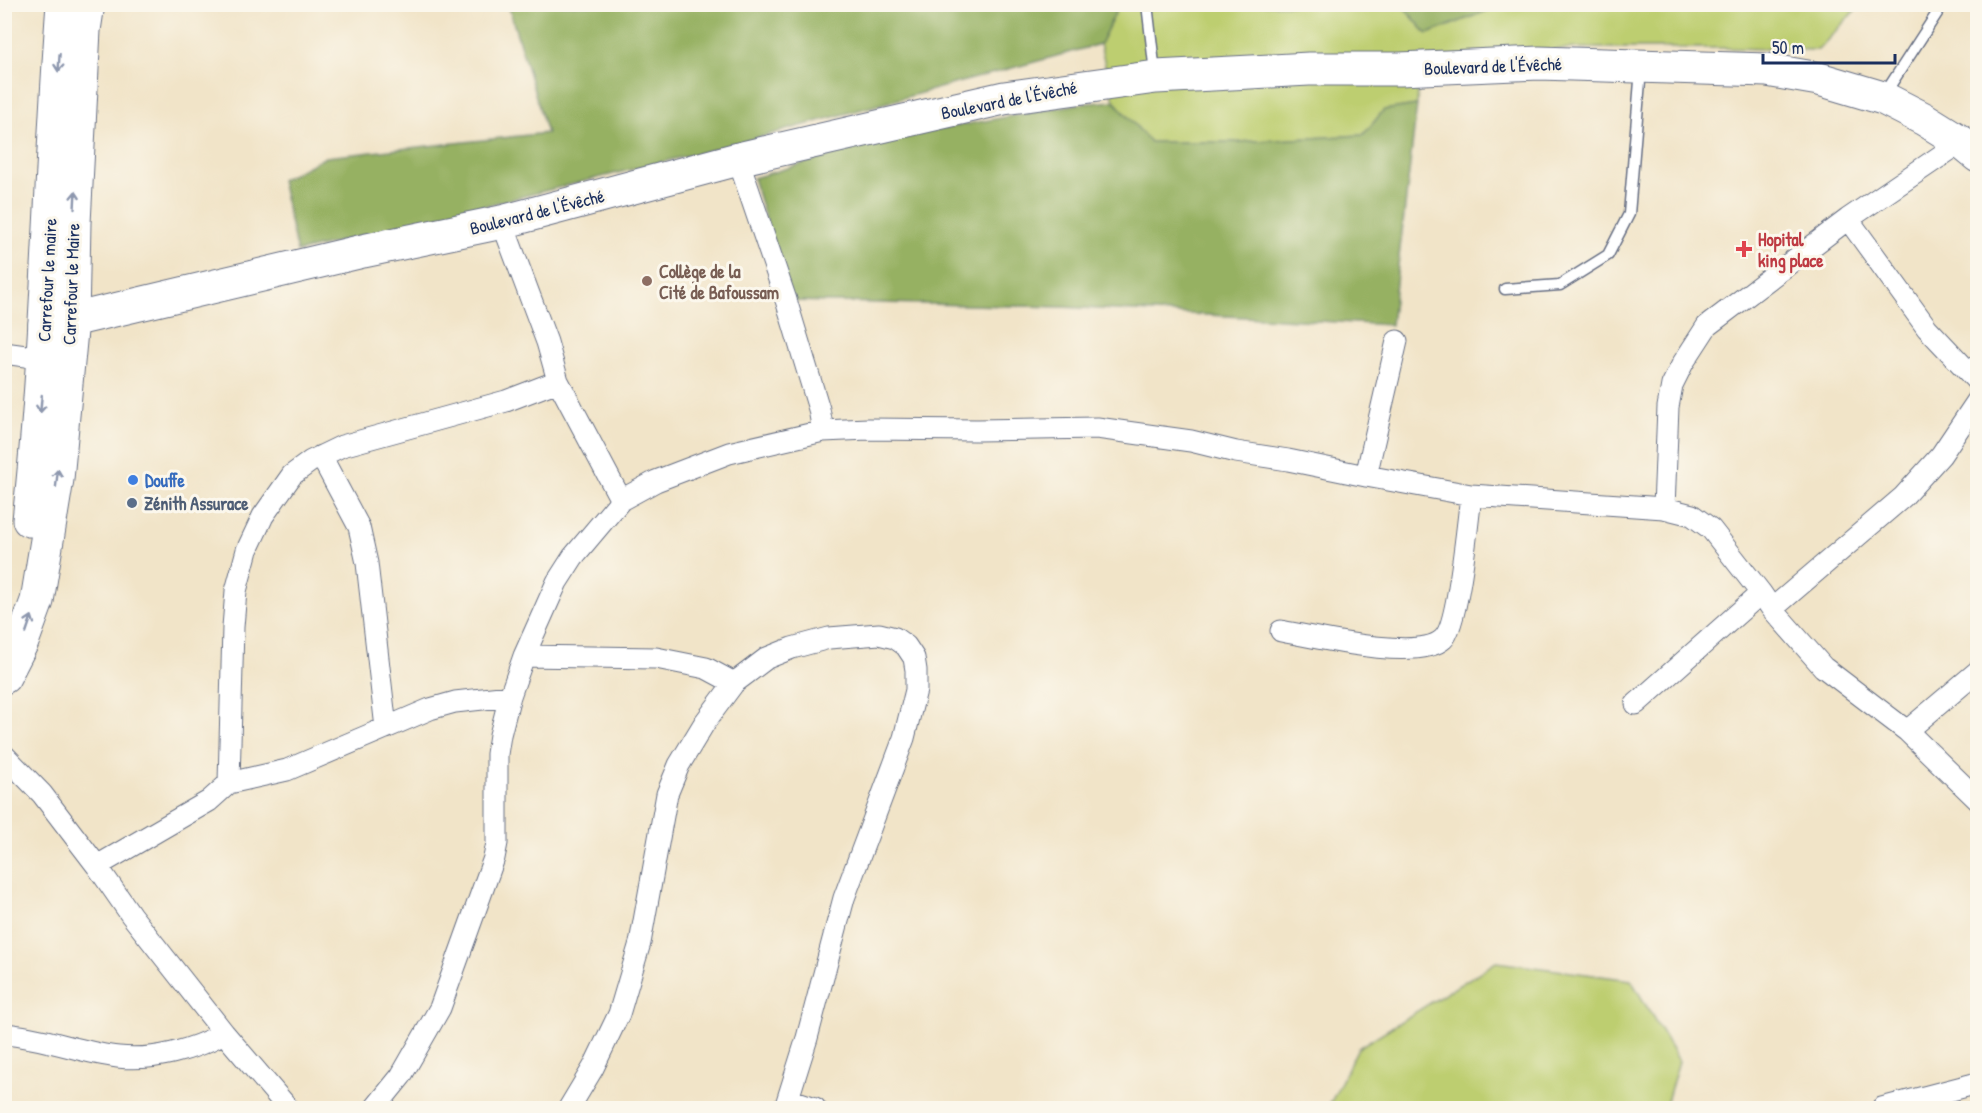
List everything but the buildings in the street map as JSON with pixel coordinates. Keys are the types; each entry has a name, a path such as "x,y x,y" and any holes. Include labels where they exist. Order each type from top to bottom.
{"main road":[{"name":"Carrefour le maire","path":"58,322 63,4"},
{"name":"Carrefour le Maire","path":"37,546 58,468 56,360 58,322 74,223 86,17"},
{"name":"Boulevard de l'Évêché","path":"58,322 363,251 502,222 738,159 1004,98 1156,76 1309,69 1401,69 1539,63 1767,70 1818,79 1883,98 1924,118 1969,149"},
{"path":"4,627 37,546"},
{"path":"4,677 22,642 37,601 37,546"}],"street":[{"path":"1664,508 1668,407 1672,385 1707,326 1848,219 1969,149"},
{"path":"738,159 786,300 819,409 823,431"},
{"path":"1848,219 1927,328 1977,382"},
{"path":"502,222 547,342 558,381 621,500"},
{"path":"1366,476 1397,341"},
{"path":"4,353 56,360"},
{"path":"229,783 236,591 244,560 263,516 292,475 321,456 342,446 506,401 558,381"},
{"path":"1636,704 1904,497 1941,455 1977,400"},
{"path":"375,1108 401,1076 440,1008 494,858 497,843 497,754 510,696 524,656 557,582 573,557 621,500 676,472 729,453 823,431 1104,428 1191,441 1236,452 1472,495 1664,508 1692,515 1711,529 1767,601 1823,667 1907,731 1977,800"},
{"path":"321,456 359,527 368,563 386,728"},
{"path":"1281,631 1400,650 1426,648 1444,639 1450,630 1455,607 1472,495"},
{"path":"569,1108 593,1068 618,1014 640,943 667,794 705,722 734,683 767,658 792,648 829,638 879,634 895,638 906,646 914,658 916,690 904,738 844,898 807,1038 786,1104 815,1108"},
{"path":"524,656 656,658 706,668 734,683"},
{"path":"1907,731 1977,671"},
{"path":"97,866 209,801 229,783 287,770 430,709 455,702 510,696"},
{"path":"4,754 42,794 131,915 224,1033 288,1108"},
{"path":"4,1034 28,1036 93,1052 135,1058 197,1046 224,1033"},
{"path":"1882,1108 1977,1083"}],"lane":[{"path":"1147,4 1156,76"},
{"path":"1883,98 1943,4"},
{"path":"1505,289 1560,285 1608,255 1629,214 1641,65"}],"green space":[{"path":"508,5 1119,5 1100,44 735,144 297,252 281,180 326,157 547,133"},
{"path":"1119,5 1402,5 1427,34 1502,5 1860,5 1818,50 1578,48 1419,59 1417,105 1384,110 1363,135 1238,142 1150,142 1114,101 1100,44"},
{"path":"1402,5 1502,5 1427,34"},
{"path":"1114,101 1150,142 1238,142 1363,135 1384,110 1417,105 1391,325 1062,307 791,301 753,178 896,137 1078,104"},
{"path":"1496,962 1631,980 1679,1061 1665,1108 1328,1108 1358,1048"}],"place":[{"name":"Hopital king place","path":"1744,249"},
{"name":"Collège de la Cité de Bafoussam","path":"647,281"},
{"name":"Douffe","path":"133,480"},
{"name":"Zénith Assurace","path":"132,503"}]}
